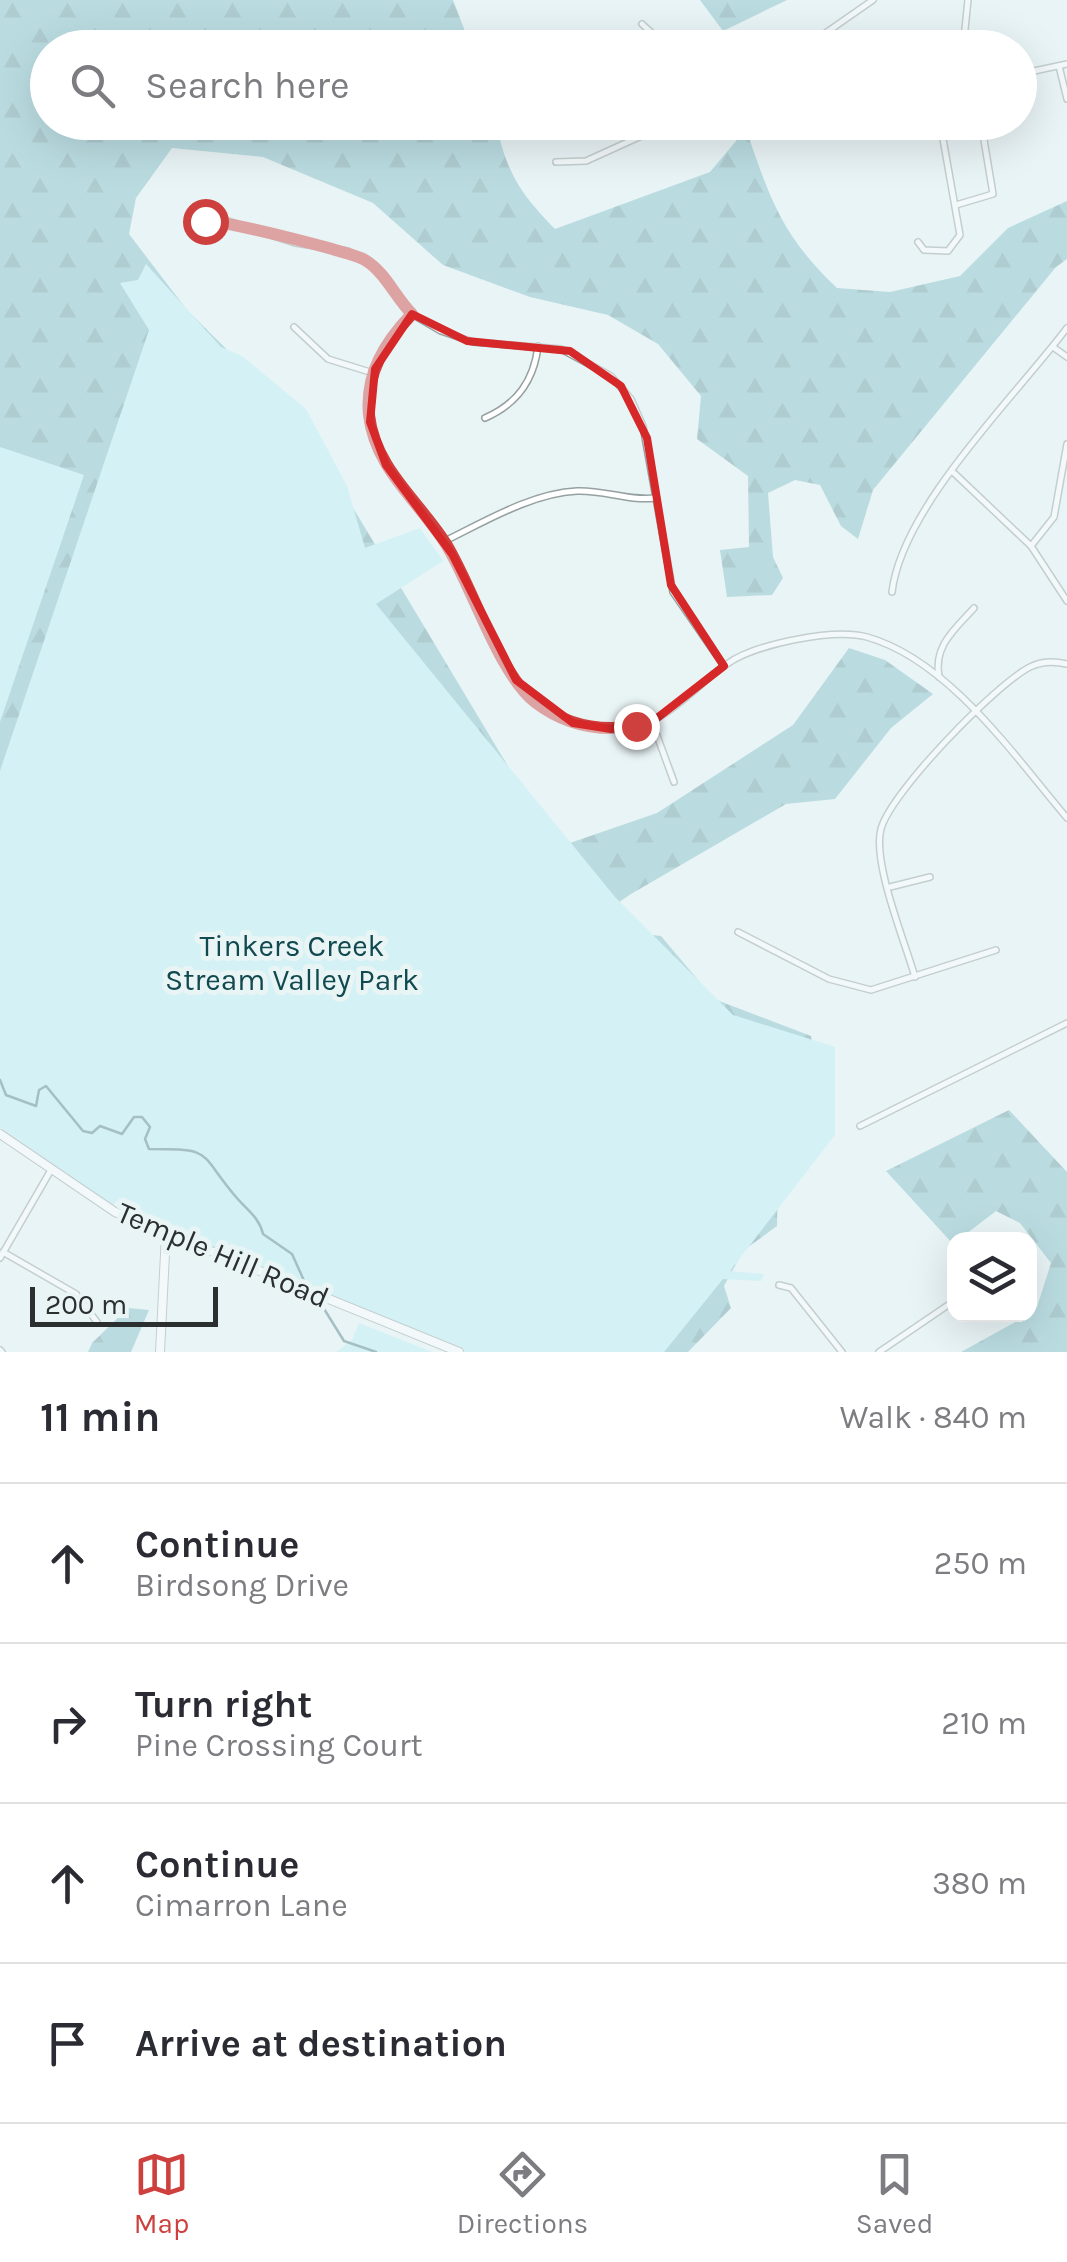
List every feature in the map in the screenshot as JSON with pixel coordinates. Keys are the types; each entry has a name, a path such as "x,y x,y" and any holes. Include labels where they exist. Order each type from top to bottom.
{"main road":[{"name":"Temple Hill Road","path":"0,1134 116,1212 459,1352"},
{"path":"160,1352 166,1234"}],"street":[{"path":"830,30 873,0"},
{"path":"966,30 968,0"},
{"path":"642,24 648,30"},
{"path":"1037,70 1063,65 1067,99"},
{"path":"556,162 586,161 632,140"},
{"path":"918,242 928,252 954,248 960,235 943,140"},
{"path":"955,205 993,194 983,140"},
{"path":"200,223 227,220 295,242 348,251 376,268 412,314 461,339 578,354 621,386 643,426 673,592 724,666"},
{"path":"412,314 388,342 373,373 369,410 374,438 386,466 444,541 510,672 534,702 562,718 592,728 625,728 652,722 684,702 724,666 760,648 835,635 866,637 891,647 938,678 976,710 1067,818"},
{"path":"294,328 328,359 373,373"},
{"path":"892,592 906,538 1067,328"},
{"path":"484,418 502,410 524,389 533,372 538,346"},
{"path":"1053,347 1067,357"},
{"path":"1031,546 1054,517 1067,444"},
{"path":"953,472 1031,546 1067,601"},
{"path":"444,541 481,521 565,492 589,491 627,500 656,498"},
{"path":"938,678 936,663 941,645 974,608"},
{"path":"915,977 881,856 880,830 900,795 976,710 1030,667 1050,662 1067,664"},
{"path":"652,722 674,782"},
{"path":"890,887 930,877"},
{"path":"738,932 828,979 871,990 996,950"},
{"path":"860,1126 1067,1023"},
{"path":"51,1170 2,1255 76,1294 97,1322"},
{"path":"779,1285 790,1288 842,1352"},
{"path":"879,1352 947,1307"}],"highlighted area":[{"path":"412,314 467,341 570,351 621,386 647,438 671,585 724,666 652,722 611,729 573,723 516,680 452,554 386,465 370,422 375,369"}],"green space":[{"name":"Tinkers Creek Stream Valley Park","path":"0,0 453,0 464,30 30,30 30,140 501,140 516,181 555,229 710,172 737,140 750,140 780,215 818,269 837,288 890,292 960,276 1008,228 1067,201 1067,259 1056,267 873,490 858,539 841,526 820,485 795,480 768,493 773,557 783,578 772,595 727,597 720,550 749,547 748,476 697,439 701,396 658,344 608,315 530,297 443,265 373,203 263,157 172,148 136,198 129,234 187,310 304,426 518,783 567,844 657,813 793,725 849,648 885,660 933,694 891,728 835,799 786,804 631,894 600,915 593,928 661,936 714,999 811,1036 817,1076 778,1171 777,1226 743,1251 724,1286 731,1308 688,1352 495,1352 0,1120"},
{"path":"700,0 787,0 725,30"},
{"name":"Tinkers Creek Stream Valley Park","path":"146,264 221,347 242,356 306,409 347,486 365,548 420,528 443,561 376,604 615,897 733,1015 835,1047 835,1135 730,1271 764,1274 761,1281 723,1279 664,1352 463,1352 261,1271 117,1201 113,1205 0,1128 0,771 149,330 120,283 138,280"},
{"path":"0,447 84,475 0,722"},
{"path":"1009,1110 1067,1172 1067,1352 961,1352 1015,1322 1037,1322 1037,1307 1051,1263 1037,1245 1037,1232 1027,1232 1020,1223 996,1211 969,1232 947,1232 947,1237 886,1171"},
{"path":"128,1308 149,1310 131,1352 88,1352 92,1343"},
{"path":"359,1323 432,1352 336,1352 352,1340"}],"waterway":[{"path":"0,1080 6,1095 36,1106 39,1090 46,1086 83,1131 92,1133 100,1126 122,1134 134,1117 142,1117 150,1127 145,1139 149,1149 185,1150 203,1156 256,1218 263,1234 292,1254 306,1285"},
{"path":"321,1304 344,1341 376,1352"}],"route":[{"path":"205,221 227,220 295,242 343,250 383,275 412,314 388,342 372,379 370,422 383,460 444,541 510,672 528,695 540,706 574,723 611,729 636,726"}]}
